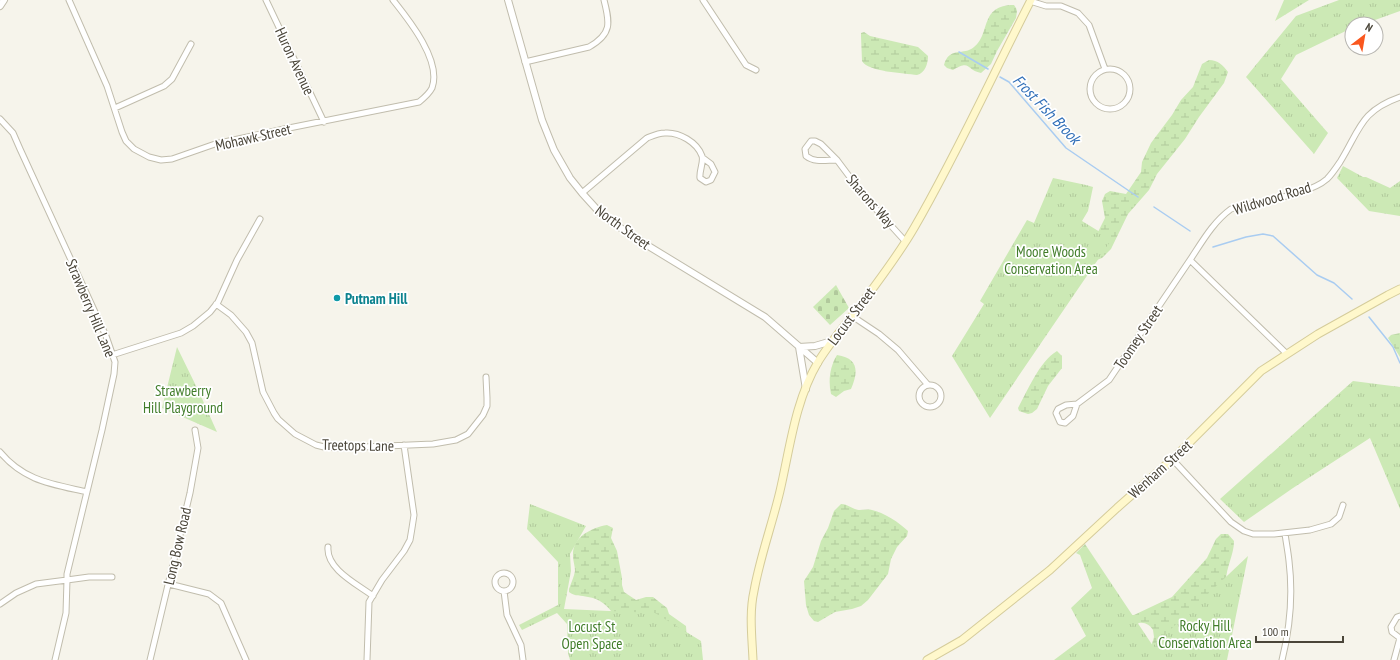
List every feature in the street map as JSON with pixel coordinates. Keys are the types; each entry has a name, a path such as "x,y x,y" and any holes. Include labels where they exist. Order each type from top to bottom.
{"main road":[{"name":"Locust Street","path":"753,660 751,610 754,591 760,564 777,506 797,414 806,389 818,363 832,341 852,316 906,241 945,172 1031,1"},
{"name":"Wenham Street","path":"927,660 962,640 1050,570 1107,517 1173,460 1262,371 1318,334 1400,289"}],"street":[{"path":"0,6 4,0"},
{"name":"Mohawk Street","path":"69,0 107,86 126,141 142,154 161,160 172,159 216,144 420,102 427,96 431,89 434,79 433,69 426,49 412,24 393,0"},
{"name":"Huron Avenue","path":"266,0 324,122"},
{"name":"North Street","path":"508,0 542,120 554,150 570,178 582,193 601,214 616,225 760,314 818,363"},
{"path":"525,62 589,47 597,42 608,28 608,17 604,0"},
{"path":"703,0 746,65 756,70"},
{"path":"1031,1 1046,6 1061,6 1078,13 1089,25 1105,69"},
{"path":"115,108 164,86 172,79 191,44"},
{"path":"1112,68 1119,70 1125,74 1129,80 1131,87 1128,100 1117,108 1104,108 1094,102 1091,97 1090,85 1092,80 1100,71 1105,69 1112,68"},
{"name":"Wildwood Road","path":"1190,260 1214,224 1222,215 1231,209 1306,190 1326,180 1336,168 1362,123 1368,116 1381,105 1400,97"},
{"name":"Strawberry Hill Lane","path":"0,119 13,133 106,336 115,362 114,374 102,430 67,574 66,613 55,660"},
{"path":"582,193 647,138 655,134 665,132 683,136 699,150 703,158"},
{"name":"Sharons Way","path":"837,160 820,161 809,159 806,156 805,149 811,141 819,142 837,160 864,196 906,241"},
{"path":"112,354 181,333 193,326 210,312 225,289 237,260 260,219"},
{"path":"1190,260 1287,354"},
{"name":"Toomey Street","path":"1077,404 1068,422 1060,422 1056,413 1058,409 1077,404 1109,380 1190,260"},
{"name":"Treetops Lane","path":"216,304 231,315 246,332 252,343 263,392 278,419 295,434 309,442 324,447 340,448 442,444 456,440 468,434 483,415 487,406 486,377"},
{"path":"852,316 879,334 898,350 928,385 934,386 940,391 941,397 938,404 932,407 926,406 921,402 919,395 922,389 928,385"},
{"path":"806,389 800,347 815,346 832,341"},
{"name":"Long Bow Road","path":"150,660 190,493 198,448 195,430"},
{"path":"367,660 369,602 390,568 404,551 410,540 414,515 404,445"},
{"path":"0,452 15,468 31,477 87,492"},
{"path":"1173,460 1237,527 1253,534 1274,534 1310,530 1331,524 1339,517 1343,505"},
{"path":"1282,660 1289,618 1290,579 1285,533"},
{"path":"328,546 330,558 336,568 372,596"},
{"path":"0,604 16,593 36,584 89,577 112,577"},
{"path":"168,584 209,594 221,603 246,660"},
{"path":"504,591 507,615 520,645 523,660"},
{"path":"1394,660 1400,638 1392,632 1391,627 1397,617 1400,616"}],"green space":[{"path":"1284,0 1309,0 1275,21"},
{"path":"1339,0 1400,0 1400,11 1384,17 1344,16 1344,32 1296,55 1281,79 1328,133 1314,154 1246,77 1296,16"},
{"path":"1014,5 1017,11 1016,18 991,64 981,73 976,72 966,65 953,70 944,65 949,55 970,50 974,47 982,35 990,15 995,10 1003,6"},
{"path":"864,32 870,36 918,47 928,56 926,68 917,75 895,73 871,68 862,61 861,33"},
{"path":"1209,60 1220,63 1228,72 1224,83 1185,139 1157,174 1149,190 1128,214 1111,249 1102,258 1097,260 1092,244 1105,218 1102,201 1105,194 1110,191 1126,194 1141,172 1142,162 1151,143 1172,115 1181,100 1193,87 1202,64"},
{"path":"1343,166 1363,177 1390,188 1400,181 1400,216 1369,211 1337,178"},
{"name":"Moore Woods Conservation Area","path":"1053,178 1093,187 1088,211 1082,221 1100,232 1110,242 990,418 952,356 984,304 980,301 1027,220 1034,223"},
{"path":"836,285 849,308 830,325 813,307"},
{"path":"1400,333 1400,357 1388,338 1391,335"},
{"name":"Strawberry Hill Playground","path":"177,347 199,392 217,432 162,408"},
{"path":"1057,351 1062,356 1062,368 1048,386 1037,409 1028,414 1019,411 1018,408 1039,369"},
{"path":"837,355 853,362 856,371 851,389 844,391 836,397 831,394 830,379 831,369"},
{"path":"1353,381 1400,387 1400,509 1370,438 1244,522 1220,499"},
{"name":"Locust St Open Space","path":"530,504 586,526 570,554 571,571 564,609 655,613 701,641 703,660 570,660 568,653 567,624 557,613 522,630 519,625 558,605 558,562 527,529"},
{"path":"841,504 859,510 876,511 886,515 908,531 907,536 897,547 891,559 888,574 868,600 861,606 835,612 818,622 814,621 809,615 806,605 804,581 813,567 821,541 828,528 834,511"},
{"path":"607,525 613,528 611,538 617,551 624,592 636,600 646,597 653,597 667,608 669,614 686,626 687,640 614,615 599,601 592,598 574,595 569,592 575,571 573,556 576,544 584,534 595,528"},
{"path":"1221,534 1228,534 1234,541 1226,581 1170,651 1151,647 1154,637 1153,630 1147,624 1139,623 1078,660 1124,615 1134,615 1172,597 1207,558 1216,539"},
{"name":"Rocky Hill Conservation Area","path":"1085,544 1153,646 1248,556 1227,660 1054,660 1086,636 1071,608 1092,588 1080,555 1076,553"}],"waterway":[{"name":"Frost Fish Brook","path":"959,52 988,69"},
{"name":"Frost Fish Brook","path":"1000,77 1009,82 1066,148 1138,197"},
{"name":"Frost Fish Brook","path":"1154,207 1190,231"},
{"name":"Frost Fish Brook","path":"1213,247 1246,237 1263,234 1273,236 1317,275 1334,283 1352,299"},
{"name":"Frost Fish Brook","path":"1369,317 1393,347 1400,363"}],"place":[{"name":"Putnam Hill","path":"337,298"}]}
